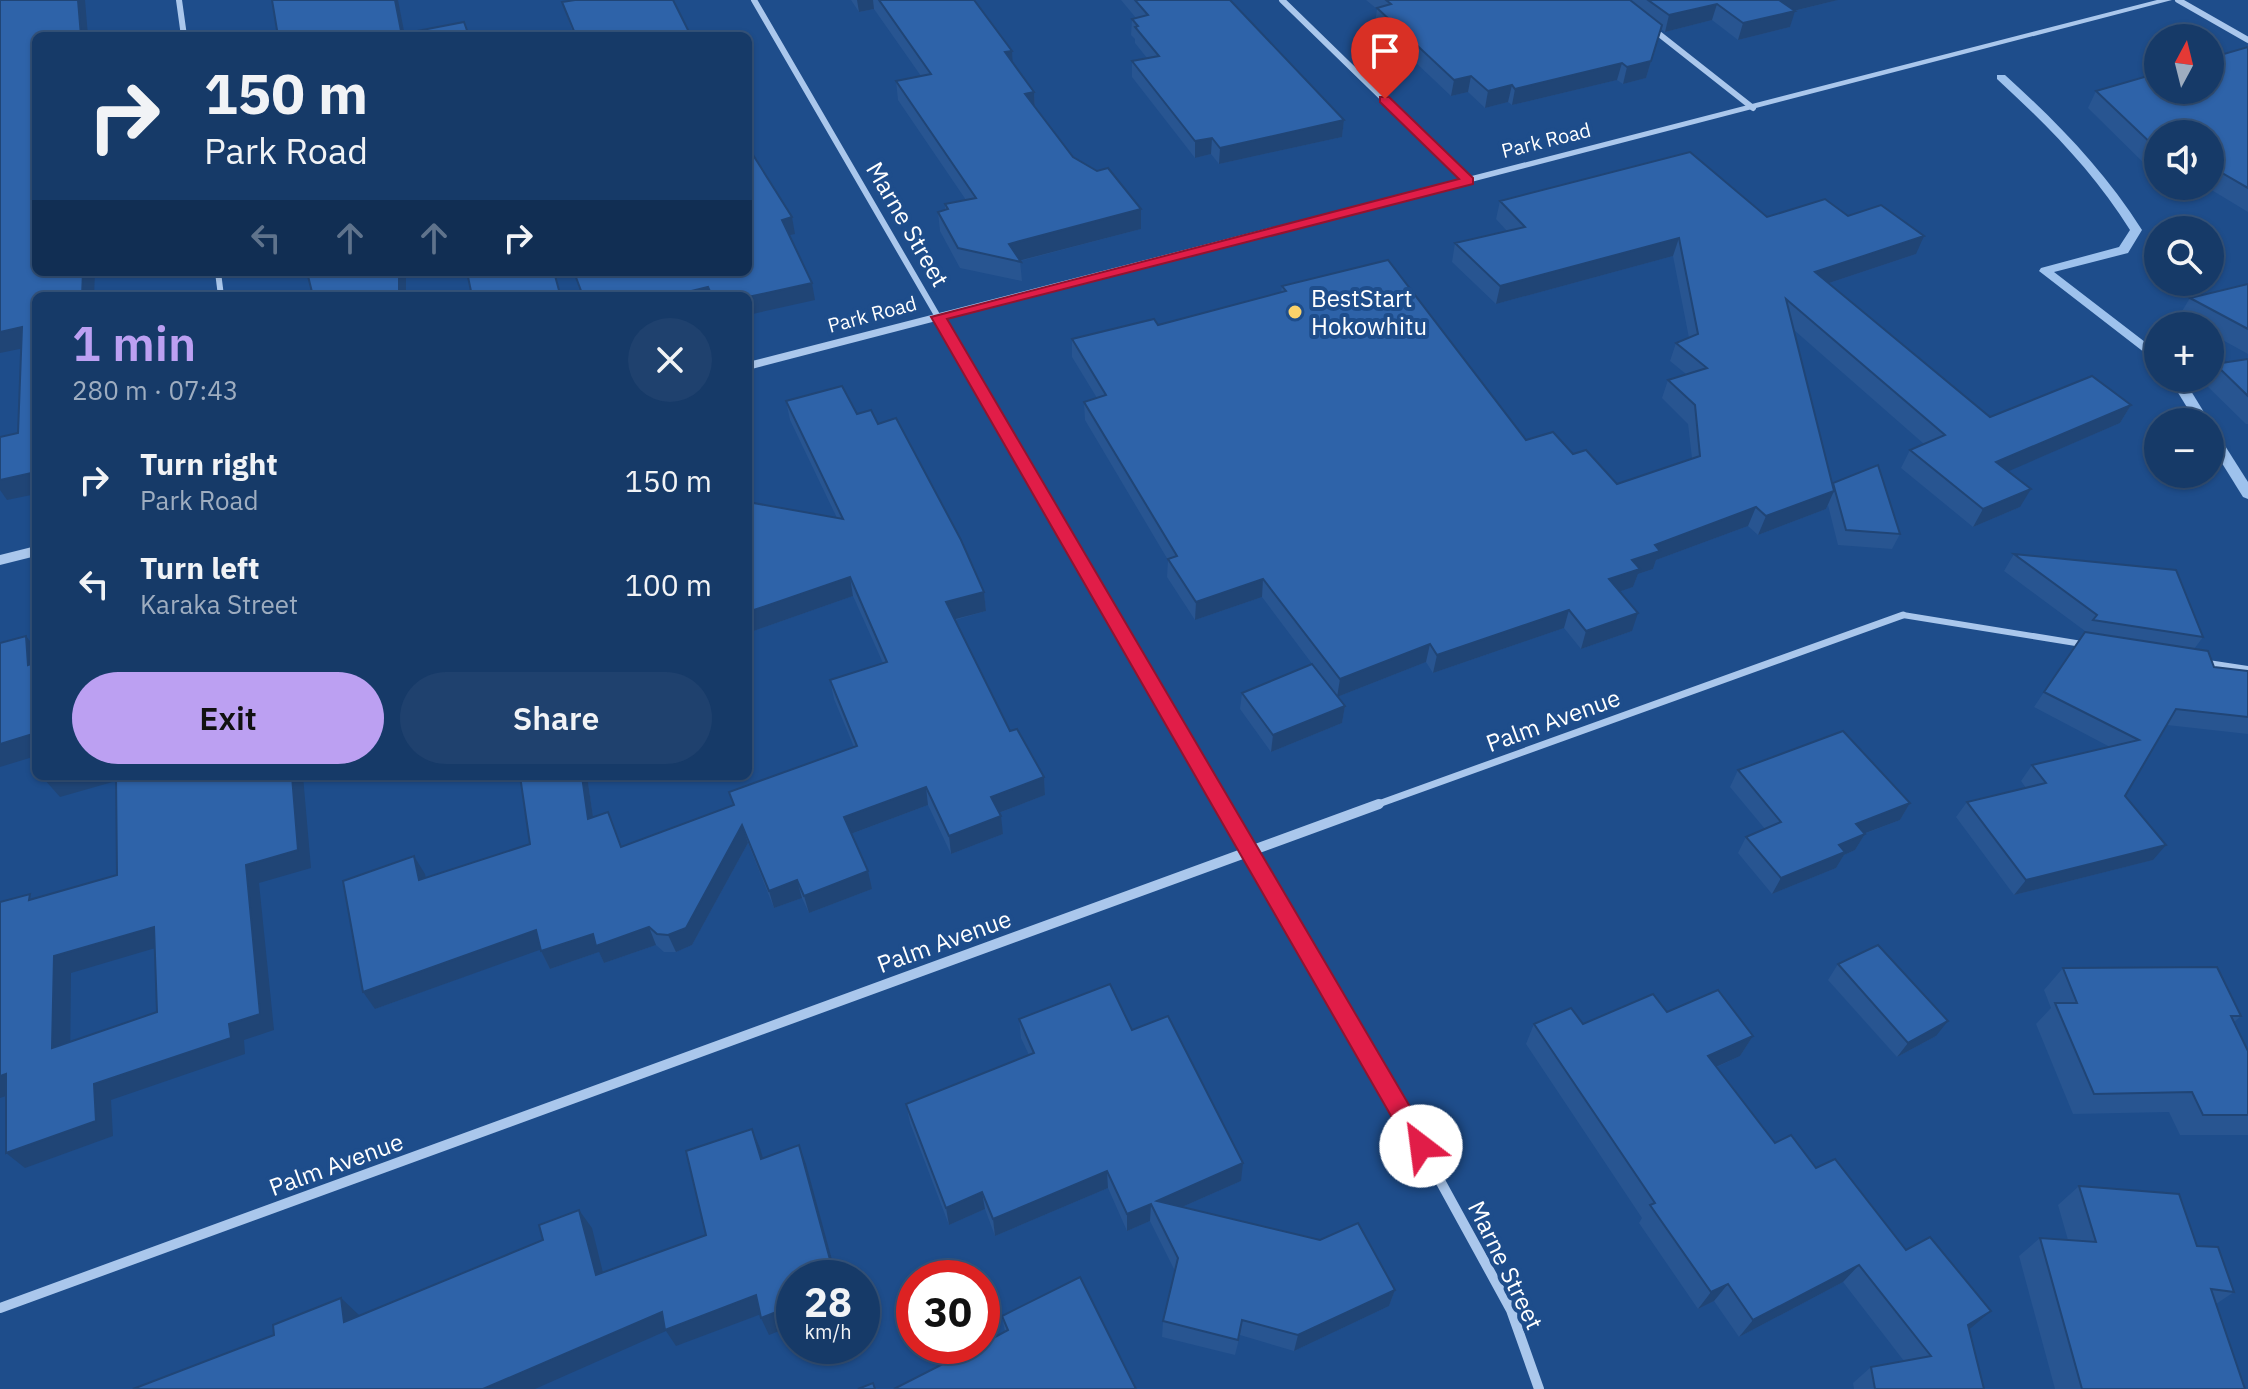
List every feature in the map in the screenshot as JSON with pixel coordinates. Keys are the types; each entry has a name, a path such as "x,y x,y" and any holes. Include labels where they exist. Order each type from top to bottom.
{"street":[{"path":"179,0 183,32"},
{"name":"Marne Street","path":"754,0 1250,850 1511,1310 1539,1389"},
{"path":"1282,0 1468,181"},
{"name":"Park Road","path":"752,365 2168,0"},
{"path":"2178,0 2248,40"},
{"path":"1653,30 1753,108"},
{"path":"0,560 32,552"},
{"name":"Palm Avenue","path":"0,1308 1250,850 1903,615"}],"lane":[{"path":"1903,615 2093,646"},
{"path":"2201,662 2248,669"}],"building":[{"path":"0,0 78,0 81,32 32,32 32,276 83,276 82,292 32,292 32,473 0,480 0,437 18,433 22,327 0,332"},
{"path":"272,0 395,0 401,32 277,32"},
{"path":"673,0 689,32 574,32 562,2"},
{"path":"879,0 974,0 1012,51 1005,52 1034,92 1025,94 1073,157 1097,171 1108,168 1141,209 1009,244 1021,262 958,248 938,212 948,209 945,204 976,198 896,81 931,74"},
{"path":"1135,0 1230,0 1344,120 1220,148 1212,138 1195,141 1132,61 1159,56 1135,27 1138,26 1132,19 1148,15"},
{"path":"1386,0 1630,0 1662,25 1651,61 1627,67 1622,63 1515,89 1512,85 1488,91 1471,76 1454,80 1377,8 1391,4"},
{"path":"1648,0 1779,0 1795,11 1743,23 1717,4 1669,15"},
{"path":"464,22 468,32 417,32"},
{"path":"2248,47 2248,188 2224,174 2224,120 2144,120 2144,137 2096,91 2144,77 2144,104 2224,104 2224,54"},
{"path":"1690,152 1767,217 1825,199 1848,216 1881,205 1924,236 1815,272 1990,417 2092,376 2131,405 1996,462 2031,489 1983,509 1910,450 1945,435 1786,299 1834,491 1766,516 1756,507 1655,545 1660,551 1632,560 1640,569 1609,579 1638,613 1586,631 1569,610 1437,655 1430,644 1340,679 1263,579 1196,602 1168,559 1177,556 1084,402 1106,395 1072,339 1154,319 1158,325 1286,291 1282,286 1388,260 1526,440 1553,432 1573,454 1586,450 1617,484 1700,456 1695,405 1668,380 1707,368 1676,343 1698,334 1679,238 1500,286 1455,243 1525,227 1500,201"},
{"path":"752,153 792,217 782,220 812,283 752,296 752,292 710,292 708,287 687,292 582,292 576,276 752,276"},
{"path":"308,276 399,276 399,292 312,292"},
{"path":"468,276 555,276 559,292 471,292"},
{"path":"2248,284 2248,329 2224,316 2224,312 2216,312 2190,298 2224,296 2224,290"},
{"path":"2248,359 2248,396 2224,373 2224,363"},
{"path":"842,386 857,414 871,410 878,424 896,418 961,540 984,592 946,602 1010,731 1017,729 1044,777 991,797 1001,816 949,836 926,787 844,817 868,871 804,896 797,880 769,891 742,825 686,928 668,935 657,934 649,927 596,946 593,934 541,951 536,930 363,992 343,881 414,856 419,880 530,844 521,780 583,780 588,819 608,812 621,847 734,805 729,792 857,746 830,680 887,662 850,577 752,611 752,503 843,519 786,401"},
{"path":"1878,465 1900,534 1846,530 1833,483"},
{"path":"2014,554 2176,570 2203,637 2093,620 2097,615"},
{"path":"2085,632 2208,651 2214,667 2248,671 2248,717 2176,709 2125,796 2166,845 2026,880 1967,802 2046,783 2032,765 2139,740 2044,692"},
{"path":"26,636 28,665 32,664 32,734 0,744 0,643"},
{"path":"1312,664 1345,706 1273,735 1242,693"},
{"path":"1843,731 1910,803 1856,824 1865,834 1839,845 1845,852 1781,878 1746,837 1781,822 1738,770"},
{"path":"116,780 292,780 298,850 246,865 260,1014 229,1024 231,1038 94,1084 96,1121 6,1153 6,1074 0,1076 0,902 30,894 29,900 117,875","holes":["154,927 157,1012 52,1048 54,956"]},
{"path":"1878,945 1948,1021 1908,1043 1838,964"},
{"path":"2217,967 2241,1016 2231,1016 2248,1051 2248,1115 2203,1115 2192,1092 2094,1094 2055,1003 2077,1003 2063,968"},
{"path":"1110,984 1132,1030 1168,1016 1243,1163 1157,1201 1320,1240 1358,1223 1395,1290 1298,1335 1242,1320 1238,1340 1163,1321 1178,1258 1151,1204 1127,1214 1107,1171 993,1219 982,1192 946,1208 906,1104 1034,1053 1019,1019"},
{"path":"1718,990 1753,1036 1708,1056 1775,1143 1791,1135 1816,1168 1835,1159 1906,1250 1930,1237 1991,1311 1968,1325 1984,1389 1875,1389 1871,1367 1931,1356 1859,1265 1753,1320 1728,1284 1711,1292 1650,1205 1655,1203 1534,1024 1571,1008 1583,1024 1653,994 1667,1012"},
{"path":"752,1129 761,1159 799,1145 830,1260 776,1260 776,1312 761,1318 756,1295 665,1330 662,1312 483,1389 133,1389 274,1335 273,1325 341,1298 344,1322 543,1240 539,1225 579,1210 596,1275 706,1235 686,1151"},
{"path":"2079,1186 2179,1194 2197,1246 2218,1247 2234,1292 2211,1289 2245,1389 2082,1389 2040,1238 2096,1242"},
{"path":"1080,1277 1136,1389 894,1389 943,1364 1000,1364 1000,1334 1008,1330 1002,1316"},
{"path":"873,1383 875,1389 858,1389"}],"waterway":[{"path":"2001,77 2074,148 2107,187 2136,230 2124,250 2045,271 2144,348"},
{"path":"2185,392 2194,408"},
{"path":"2224,455 2248,494"}],"place":[{"name":"BestStart Hokowhitu","path":"1295,312"}],"route":[{"path":"1385,99 1468,181 939,317 1421,1146"}]}
